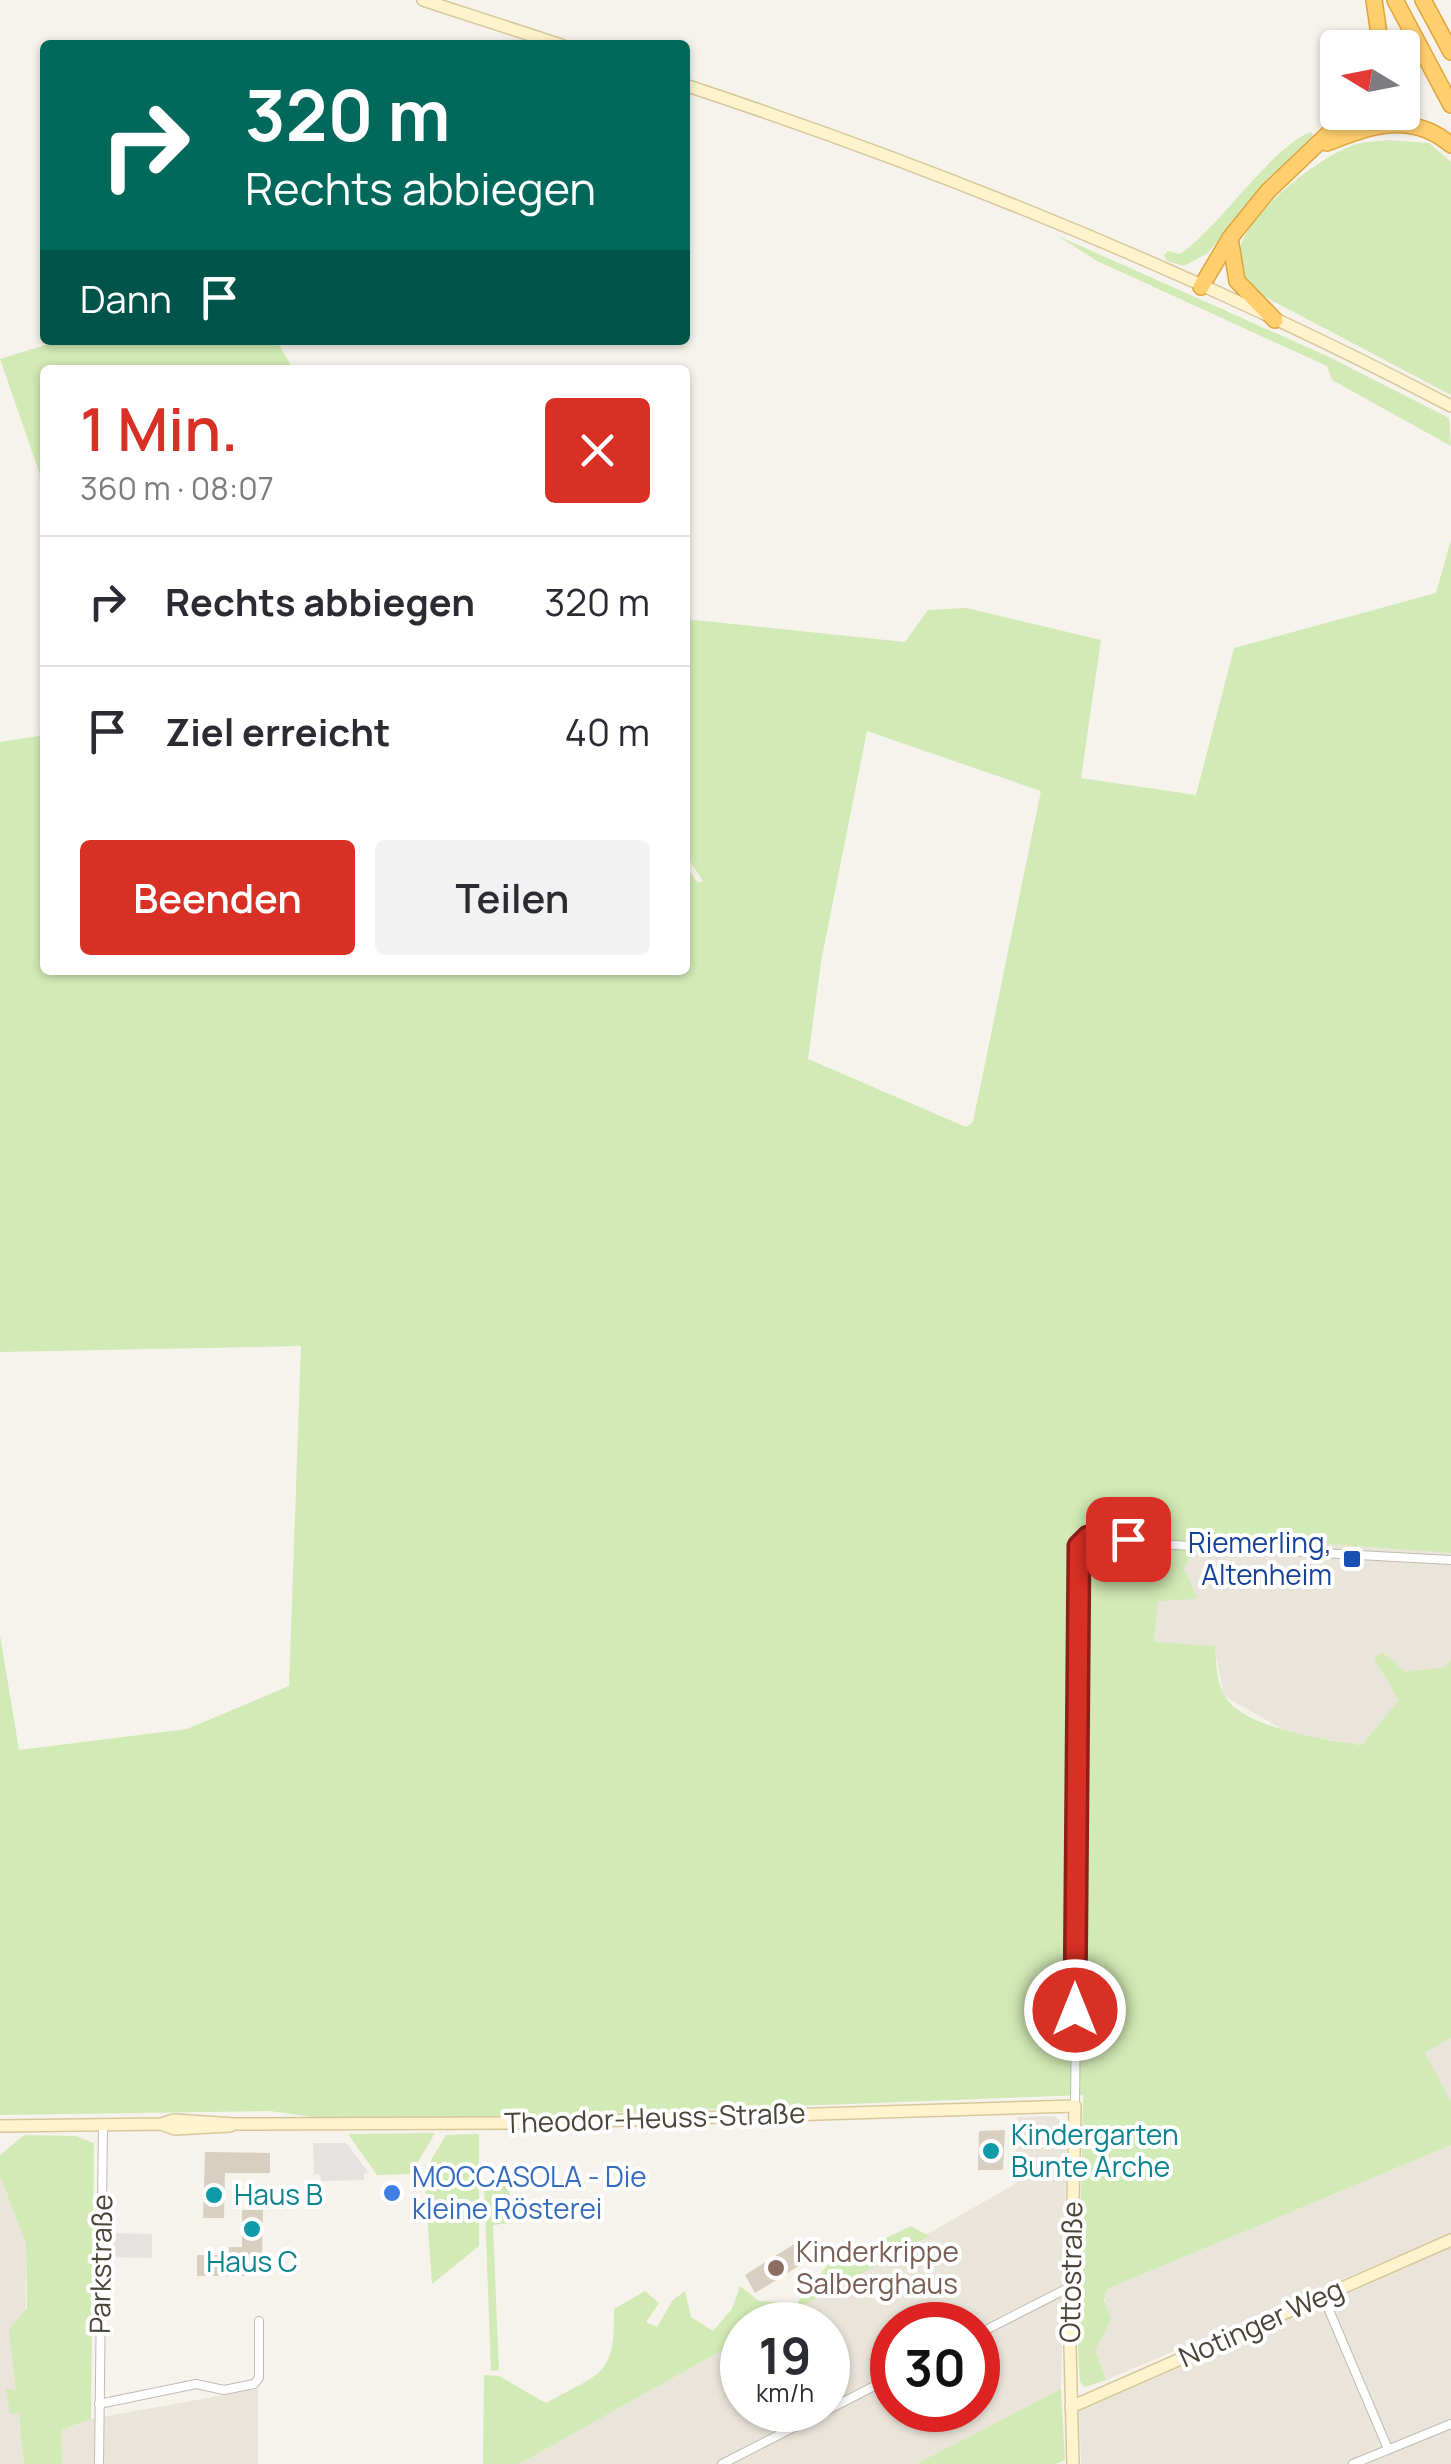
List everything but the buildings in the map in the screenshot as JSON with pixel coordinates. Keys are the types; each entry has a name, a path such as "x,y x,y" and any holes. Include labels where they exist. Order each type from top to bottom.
{"highway":[{"path":"1374,0 1378,30"},
{"path":"1395,0 1451,105"},
{"path":"1424,0 1451,52"},
{"path":"1314,149 1376,125 1398,123 1422,127 1451,144"},
{"path":"1201,287 1230,238 1268,191 1334,130"},
{"path":"1230,238 1237,281 1275,320"}],"street":[{"path":"423,0 546,40"},
{"path":"690,87 904,162 1275,320 1451,406"},
{"name":"Ottostraße","path":"1073,2464 1070,2287 1081,1540 1451,1560"},
{"name":"Theodor-Heuss-Straße","path":"0,2126 161,2124 175,2129 234,2124 528,2123 1075,2106"},
{"name":"Parkstraße","path":"99,2464 103,2124"},
{"name":"Notinger Weg","path":"1071,2407 1451,2240"},
{"path":"1000,2323 1070,2287"},
{"path":"1323,2296 1388,2449"},
{"path":"99,2404 196,2384 224,2390 254,2384 258,2378 259,2321"},
{"path":"722,2464 870,2389"},
{"path":"1353,2464 1451,2424"}],"shaded area":[{"path":"1199,1535 1451,1553 1451,1658 1445,1667 1405,1672 1382,1653 1374,1659 1400,1700 1362,1745 1289,1733 1224,1696 1214,1646 1154,1642 1158,1601 1184,1569"},
{"path":"1451,2038 1451,2102 1448,2102 1425,2053"},
{"path":"1055,2116 1067,2129 1061,2389 1000,2421 1000,2302 870,2302 870,2432 978,2432 916,2464 519,2464 720,2351 720,2432 850,2432 850,2302 808,2302 1015,2184 1017,2117"},
{"path":"313,2143 346,2143 369,2173 364,2173 364,2180 321,2181 320,2175 314,2174"},
{"path":"1451,2145 1451,2233 1106,2380 1095,2350 1107,2289"},
{"path":"0,2176 26,2244 24,2464 0,2464"},
{"path":"108,2233 152,2234 152,2258 108,2257"},
{"path":"1451,2247 1451,2464 1081,2464 1079,2411"},
{"path":"258,2389 258,2464 62,2464 61,2430 91,2419"}],"green space":[{"path":"1311,132 1314,137 1267,179 1208,253 1184,266 1167,261 1164,255 1168,251 1180,254 1195,242 1280,153"},
{"path":"1386,140 1429,143 1451,162 1451,395 1267,298 1247,284 1239,271 1238,253 1246,234 1298,178 1338,152"},
{"path":"1056,235 1327,356 1449,418 1451,446 1332,380 1327,366 1097,261"},
{"path":"45,345 279,345 291,365 40,365 40,475 0,359"},
{"path":"1451,540 1451,1553 1200,1535 1184,1569 1198,1599 1158,1601 1154,1642 1215,1646 1223,1693 1246,1715 1285,1730 1362,1745 1399,1700 1374,1659 1382,1652 1405,1672 1445,1667 1451,1658 1451,2038 1425,2053 1451,2102 1451,2145 1107,2289 1104,2300 1111,2319 1095,2350 1106,2380 1085,2387 1080,2382 1078,2347 1083,2095 477,2118 326,2119 270,2111 0,2115 0,1635 19,1750 187,1729 289,1686 301,1346 0,1352 0,742 40,736 40,975 690,975 690,872 698,883 703,881 690,862 690,620 905,642 928,610 966,608 1101,640 1081,778 1196,795 1234,648 1436,593","holes":["867,731 1041,791 973,1122 966,1127 808,1059 821,962"]},
{"path":"435,2133 411,2174 377,2175 348,2134"},
{"path":"479,2134 479,2246 432,2284 424,2172 446,2135"},
{"path":"24,2135 76,2136 94,2143 91,2419 61,2430 62,2464 24,2464 19,2413 10,2414 6,2388 16,2391 9,2329 27,2308 26,2244 0,2176 0,2155"},
{"path":"509,2183 511,2223 493,2225 499,2370 491,2371 484,2184"},
{"path":"911,2226 929,2236 810,2302 798,2302 834,2257 857,2252"},
{"path":"740,2286 759,2301 778,2302 734,2302"},
{"path":"645,2291 659,2303 646,2322 657,2327 673,2300 685,2291 691,2317 713,2331 720,2323 720,2351 519,2464 483,2464 484,2375 499,2376 546,2403 601,2370 612,2348 614,2309"},
{"path":"1061,2389 1065,2460 1056,2464 916,2464 978,2432 1000,2432 1000,2421"}],"place":[{"name":"Riemerling, Altenheim","path":"1352,1559"},
{"name":"Kindergarten Bunte Arche","path":"991,2151"},
{"name":"MOCCASOLA - Die kleine Rösterei","path":"392,2193"},
{"name":"Haus B","path":"214,2195"},
{"name":"Haus C","path":"252,2229"},
{"name":"Kinderkrippe Salberghaus","path":"776,2268"}],"route":[{"path":"1075,2010 1079,1546 1088,1537 1128,1539"}]}
